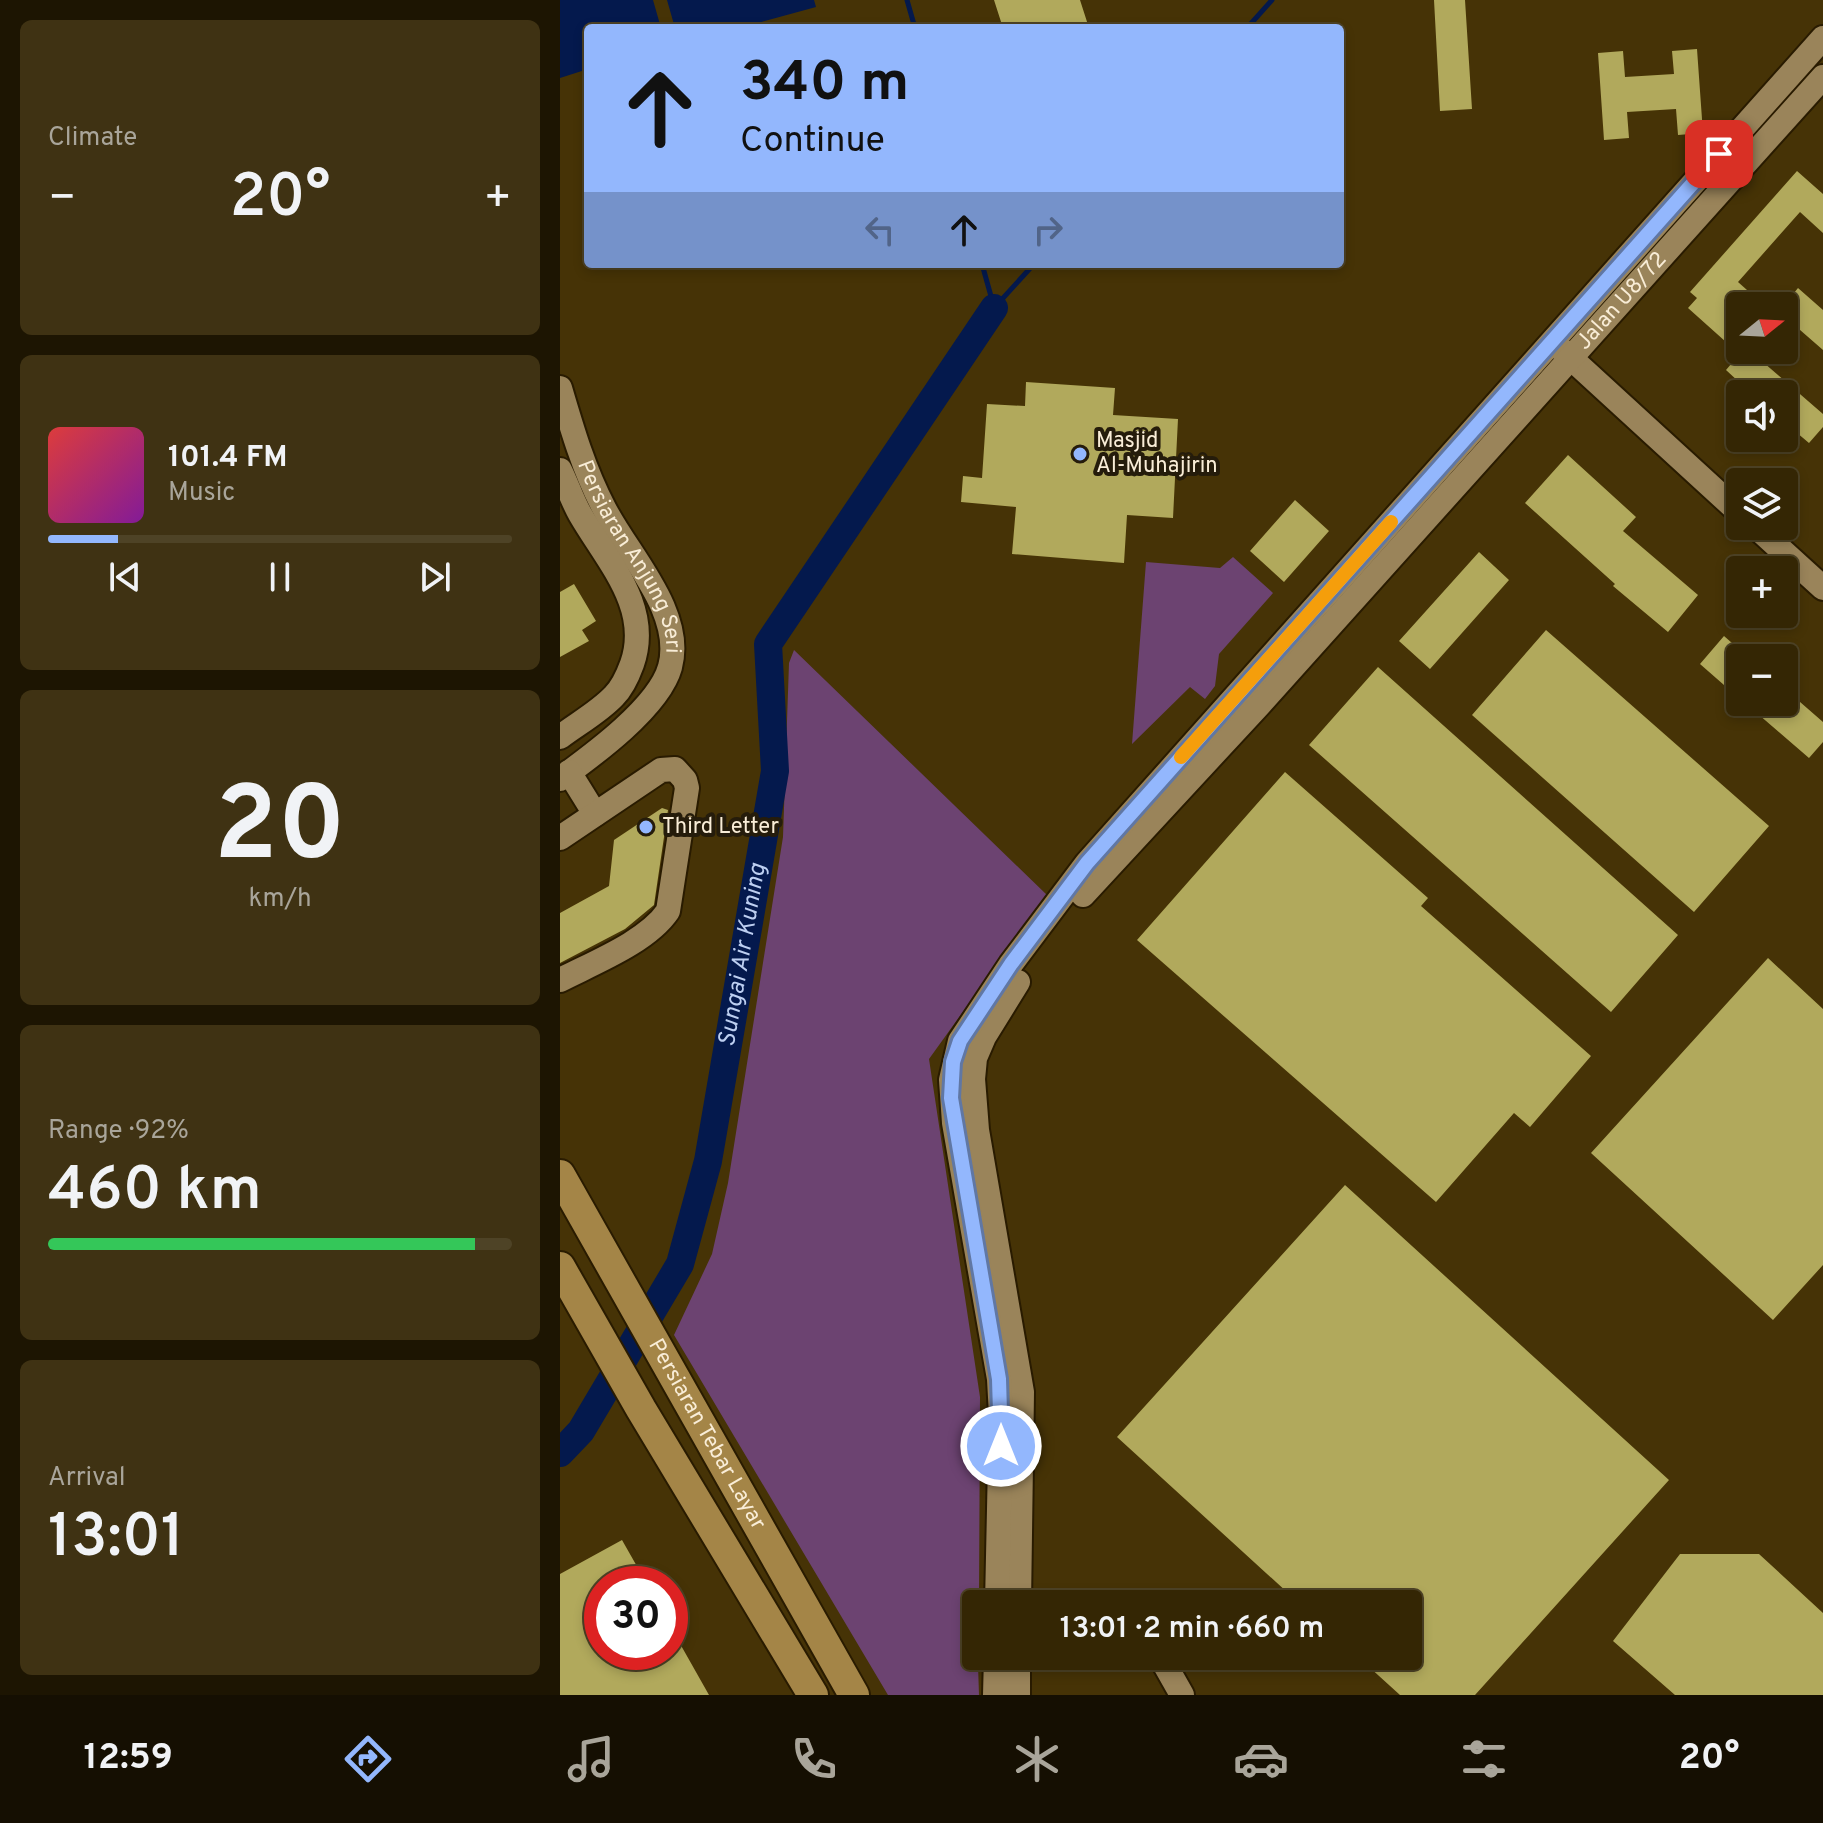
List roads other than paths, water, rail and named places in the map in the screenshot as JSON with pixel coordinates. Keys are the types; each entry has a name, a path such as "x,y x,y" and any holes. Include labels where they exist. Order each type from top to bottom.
{"main road":[{"name":"Persiaran Tebar Layar","path":"560,1175 854,1695"},
{"name":"Persiaran Tebar Layar","path":"560,1267 641,1409 813,1695"}],"street":[{"name":"Jalan U8/72","path":"1220,731 1548,381 1562,350 1823,38"},
{"name":"Jalan U8/72","path":"1220,731 1242,689 1823,77"},
{"path":"1562,350 1726,500"},
{"name":"Persiaran Anjung Seri","path":"560,388 576,441 598,495 662,607 673,649 669,670 634,718 604,747 564,776"},
{"name":"Persiaran Anjung Seri","path":"560,470 579,511 623,583 637,619 637,630 636,652 629,674 615,695 560,737"},
{"path":"1770,540 1823,588"},
{"path":"997,1590 999,1379 954,1123 953,1062 960,1041 972,1023 1040,924 1087,863 1220,731"},
{"path":"1019,1590 1022,1392 973,1104 975,1058 991,1026 1045,942 1098,875 1169,805 1220,731"},
{"path":"560,838 661,770 675,769 685,780 687,788 668,911 643,935 560,980"},
{"path":"564,776 595,814"},
{"path":"995,1695 996,1670"},
{"path":"1018,1670 1018,1695"},
{"path":"1168,1670 1182,1695"}],"water":[{"path":"560,0 653,0 660,24 584,24 584,70 560,78"},
{"path":"667,0 814,0 816,7 754,24 674,24"}],"waterway":[{"path":"907,0 914,24"},
{"name":"Sungai Air Kuning","path":"1251,24 1272,0"},
{"path":"983,268 994,307"},
{"name":"Sungai Air Kuning","path":"994,308 1030,268"},
{"name":"Sungai Air Kuning","path":"560,1453 581,1431 680,1264 708,1161 775,771 768,644 994,308"}],"place":[{"name":"Masjid Al-Muhajirin","path":"1080,454"},
{"name":"Third Letter","path":"646,827"}]}
